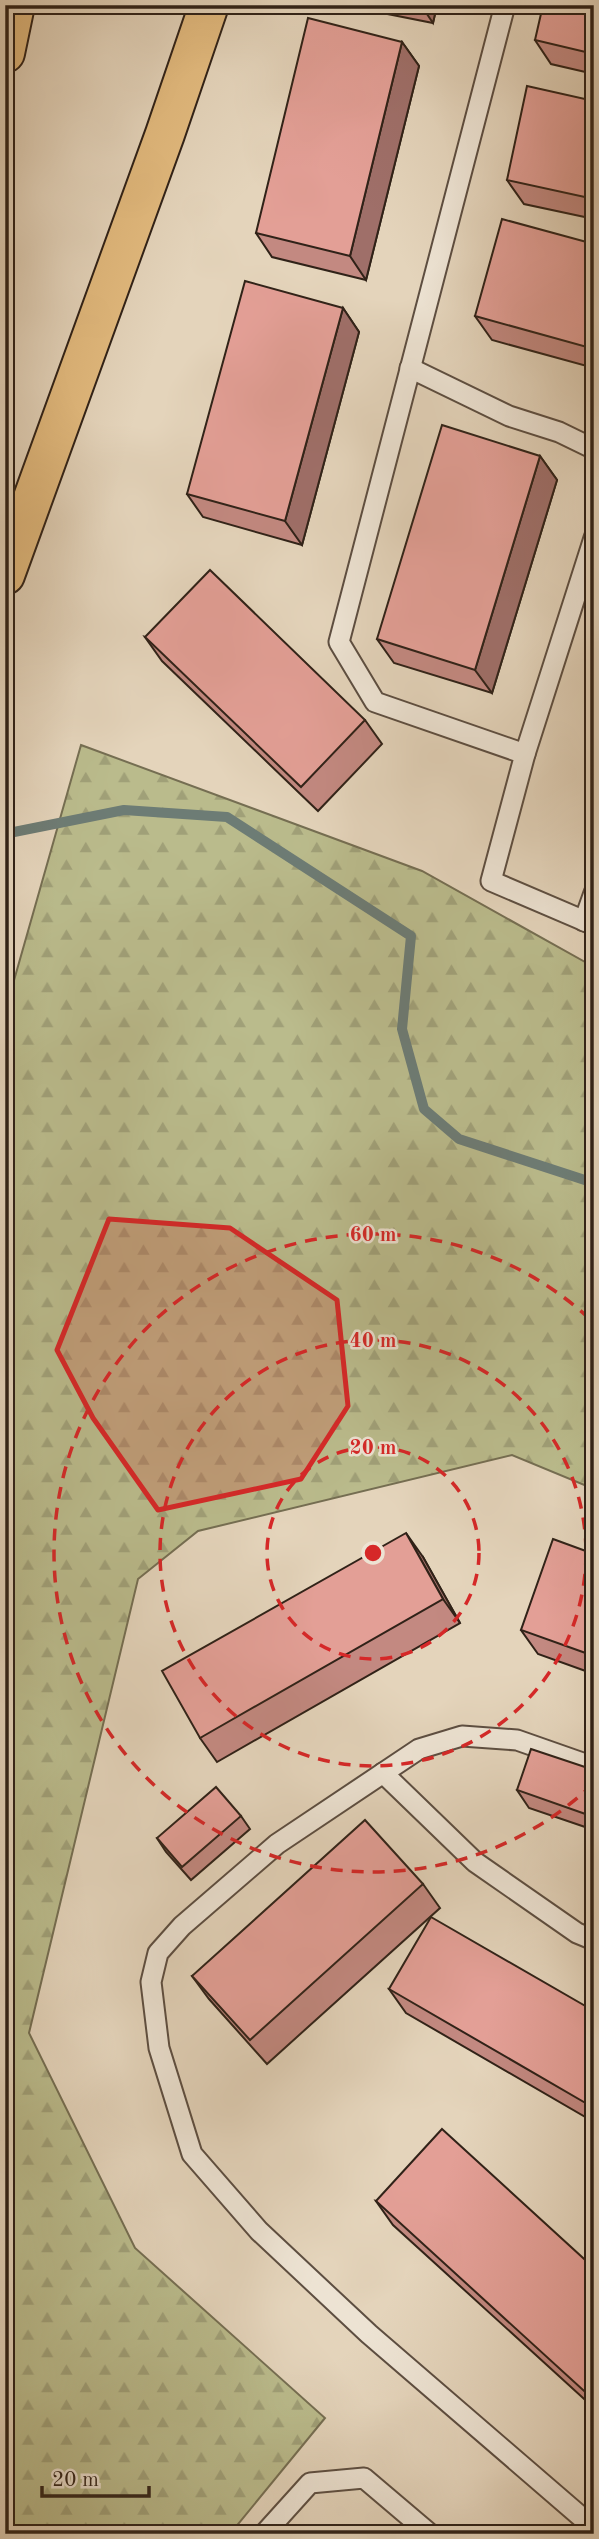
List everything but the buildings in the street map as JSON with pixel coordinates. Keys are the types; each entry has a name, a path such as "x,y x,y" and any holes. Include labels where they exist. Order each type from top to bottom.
{"highway":[{"path":"5,53 15,5"},
{"path":"5,575 209,5"}],"lane":[{"path":"505,5 339,642 375,702 526,754"},
{"path":"410,368 509,416 559,432 594,449"},
{"path":"594,538 526,754 491,881 589,923 594,894"},
{"path":"594,1767 517,1740 462,1736 419,1749 277,1844 182,1926 158,1953 151,1982 159,2048 192,2154 259,2231 369,2334 594,2528"},
{"path":"383,1773 474,1862 577,1933 594,1940"},
{"path":"264,2534 310,2483 364,2478 430,2534"}],"highlighted area":[{"path":"109,1219 230,1228 337,1300 348,1406 301,1479 158,1510 93,1418 57,1350"}],"green space":[{"path":"81,745 422,871 594,967 594,1489 512,1455 198,1531 138,1579 29,2033 135,2248 325,2418 230,2534 5,2534 5,1012"}],"waterway":[{"path":"14,832 124,810 227,817 411,936 402,1029 424,1109 459,1139 594,1183"}]}
